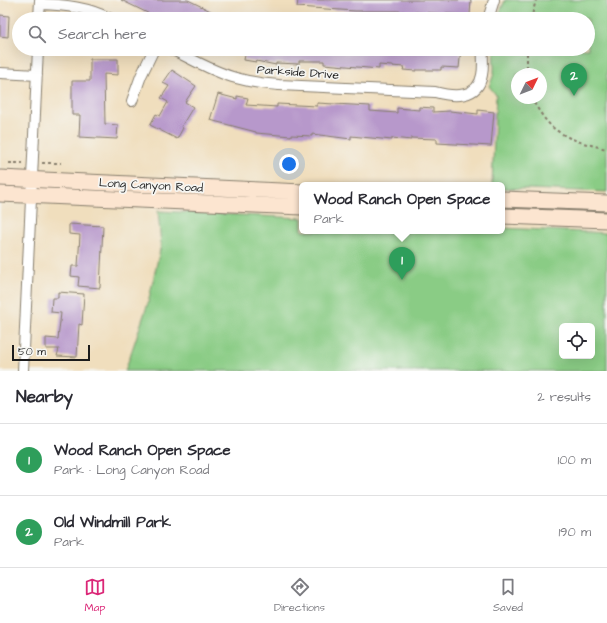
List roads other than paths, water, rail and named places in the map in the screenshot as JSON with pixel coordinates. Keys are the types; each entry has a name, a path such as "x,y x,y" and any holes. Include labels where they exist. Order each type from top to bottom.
{"main road":[{"name":"Long Canyon Road","path":"0,178 299,192"},
{"name":"Long Canyon Road","path":"0,194 299,207"},
{"path":"505,199 607,202"},
{"path":"505,216 607,220"}],"street":[{"path":"490,12 494,0"},
{"path":"39,12 40,2 69,5 95,12"},
{"path":"23,371 37,56"},
{"path":"132,101 141,76 151,56"},
{"name":"Parkside Drive","path":"185,56 216,71 254,82 279,85 430,92 450,96 460,96 473,90 478,84 482,75 483,56"},
{"path":"0,73 36,75"}],"place":[{"name":"Old Windmill Park","path":"574,96"},
{"name":"Wood Ranch Open Space","path":"402,280"}]}
